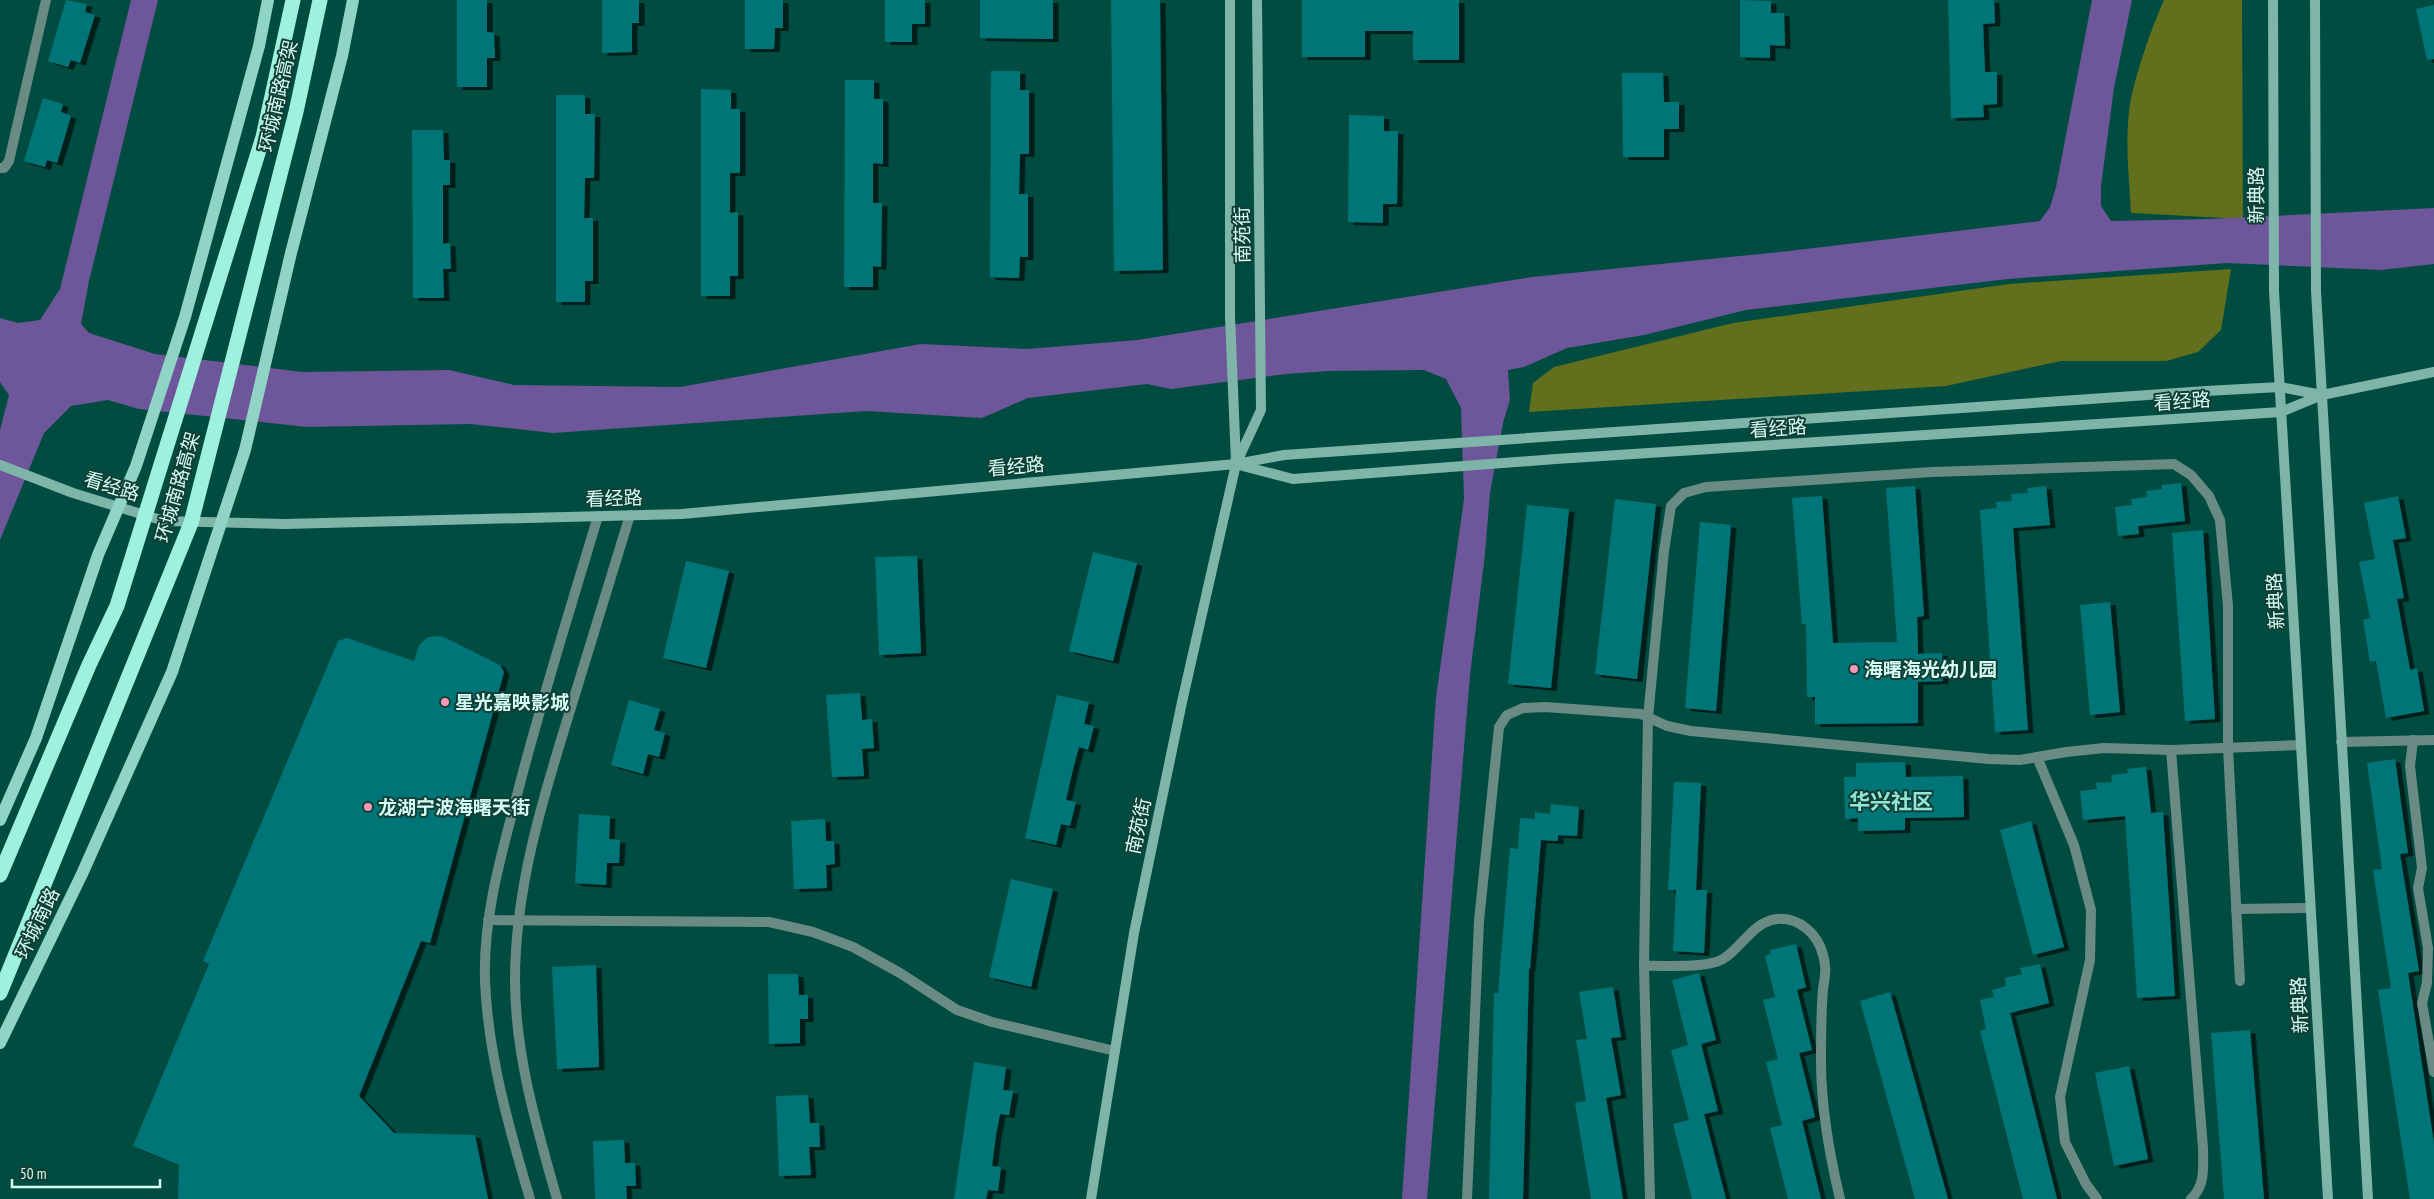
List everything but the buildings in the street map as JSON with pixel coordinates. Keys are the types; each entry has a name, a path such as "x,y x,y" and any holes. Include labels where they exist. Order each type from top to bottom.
{"highway":[{"name":"环城南路高架","path":"0,876 89,665 117,606 264,137 293,0"},
{"name":"环城南路高架","path":"0,993 191,522 294,121 320,0"}],"main road":[{"path":"0,820 36,738 98,555 136,466 185,316 259,46 268,0"},
{"name":"环城南路","path":"0,1043 82,874 172,672 245,450 291,253 342,56 353,0"},
{"name":"南苑街","path":"1230,0 1230,316 1232,404 1236,464"},
{"name":"南苑街","path":"1091,1199 1134,933 1180,712 1236,464 1261,410 1257,0"},
{"name":"新典路","path":"2273,0 2274,291 2328,1199"},
{"path":"2315,0 2314,211 2316,291 2368,1199"},
{"name":"看经路","path":"1236,464 1293,479 1528,461 2281,412 2322,395 2434,372"},
{"name":"看经路","path":"2,465 73,493 164,520 285,524 682,514 1236,464 1284,455 2280,386 2322,395"}],"street":[{"path":"0,168 4,168 9,162 46,0"},
{"path":"1650,1199 1644,966 1648,717 1671,506 1684,493 1706,487 1932,472 2174,464 2191,475 2209,496 2220,520 2228,606 2228,748 2240,981"},
{"path":"558,1199 538,1133 519,1042 515,981 518,921 544,796 630,515"},
{"path":"530,1199 512,1139 490,1040 485,980 488,920 496,876 526,760 598,516"},
{"path":"1467,1199 1479,921 1499,727 1507,715 1523,708 1545,707 1641,714 1667,726 1691,732 1989,759 2020,760 2104,748 2171,750 2301,744"},
{"path":"2413,740 2410,766 2422,868 2418,888 2428,948 2427,983 2422,1003 2434,1072"},
{"path":"2342,742 2434,740"},
{"path":"2171,750 2203,1148 2203,1178 2198,1193 2191,1199"},
{"path":"2037,757 2074,846 2091,910 2090,960 2060,1096 2065,1142 2086,1184 2097,1199"},
{"path":"2236,909 2310,908"},
{"path":"1644,966 1708,963 1723,959 1756,928 1776,919 1797,921 1813,934 1823,954 1826,972 1821,1062 1826,1142 1840,1199"},
{"path":"488,920 768,922 813,932 853,947 900,973 957,1010 992,1022 1115,1050"}],"green space":[{"path":"2164,0 2242,0 2243,219 2131,213 2127,141 2131,98 2145,48"},
{"path":"2231,269 2221,330 2198,352 2166,361 2061,361 1946,386 1529,412 1533,383 1554,367 1733,323 2009,284"}],"shaded area":[{"path":"131,0 158,0 89,281 81,324 89,333 155,354 302,372 449,370 514,385 680,387 921,344 1027,349 1137,340 1532,277 1789,251 2040,221 2050,207 2056,187 2092,0 2132,0 2114,88 2101,186 2101,206 2111,221 2209,219 2434,208 2434,264 2381,270 2227,263 2008,279 1746,310 1644,335 1567,348 1524,367 1508,370 1510,400 1503,423 1490,493 1485,554 1470,675 1427,1199 1402,1199 1436,697 1464,499 1461,408 1446,379 1424,370 1329,371 1286,374 1171,389 1147,384 1028,398 982,418 866,411 553,433 470,424 307,427 139,409 108,400 71,406 44,433 0,540 0,430 9,395 0,382 0,318 18,323 40,320 60,289"}],"place":[{"name":"海曙海光幼儿园","path":"1854,669"},
{"name":"星光嘉映影城","path":"445,702"},
{"name":"龙湖宁波海曙天街","path":"368,807"}],"district":[{"name":"华兴社区","path":"1891,801"}]}
